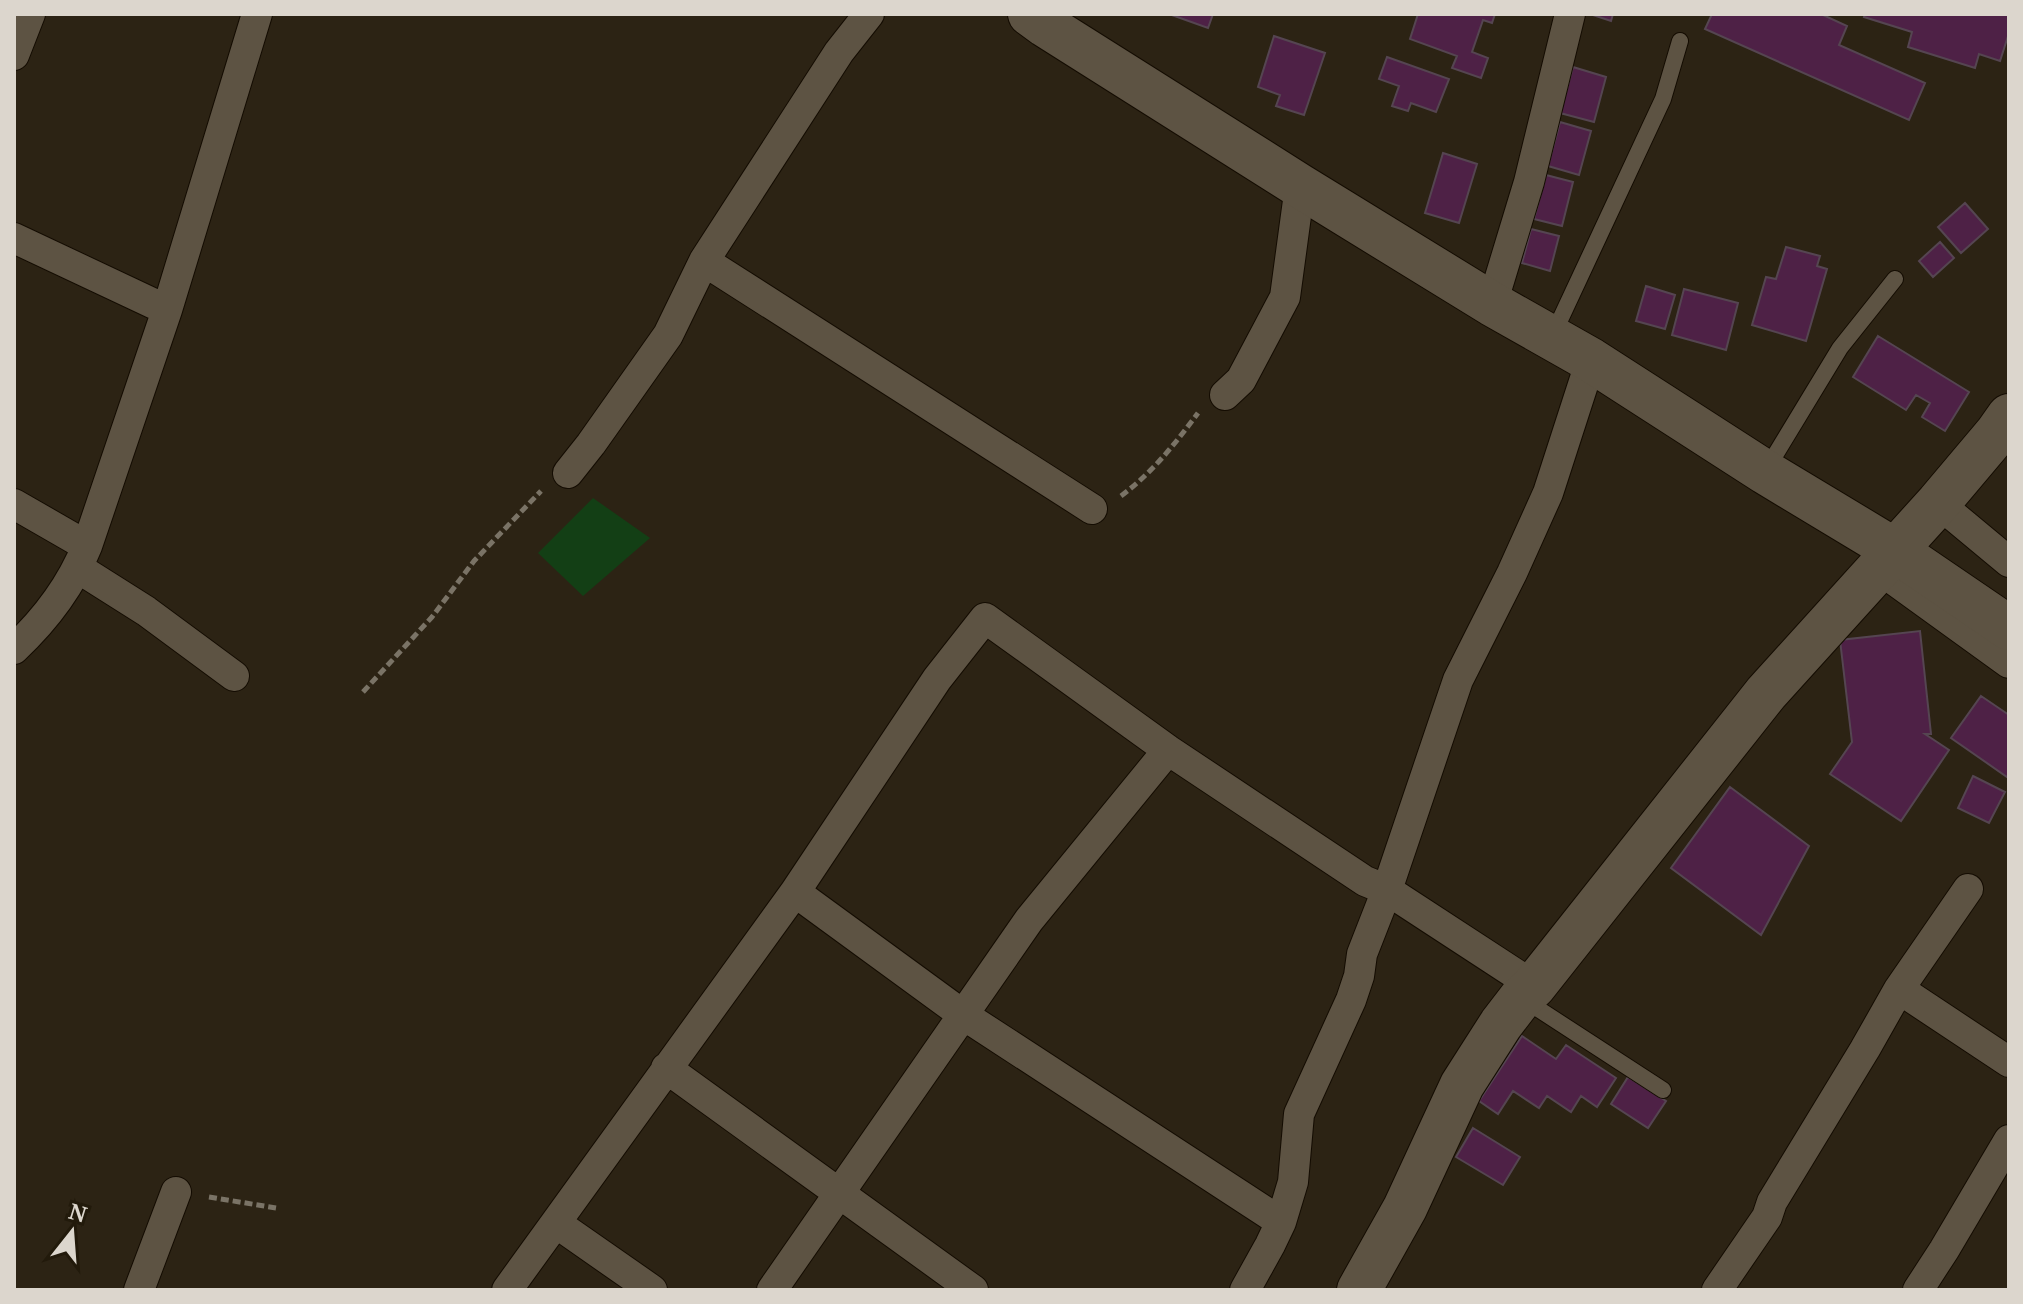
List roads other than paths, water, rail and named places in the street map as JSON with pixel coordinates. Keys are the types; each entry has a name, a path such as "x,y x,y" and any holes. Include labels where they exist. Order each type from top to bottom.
{"street":[{"path":"14,55 30,14"},
{"path":"14,649 38,626 83,557 167,310 257,14"},
{"path":"568,473 668,335 704,261 839,52 869,14"},
{"path":"1030,14 1300,186 1492,304 1591,360 1765,472 1887,560 2009,663"},
{"path":"1492,304 1529,182 1570,14"},
{"path":"1225,395 1241,380 1285,297 1300,186"},
{"path":"14,238 167,310"},
{"path":"704,261 1092,509"},
{"path":"1245,1290 1281,1222 1293,1182 1299,1114 1351,1000 1362,954 1387,890 1458,680 1548,493 1591,360"},
{"path":"1359,1290 1405,1208 1462,1085 1501,1024 1766,693 2005,430"},
{"path":"1938,503 2009,562"},
{"path":"14,504 146,611 234,676"},
{"path":"1887,560 2009,628"},
{"path":"507,1290 795,892 937,679 985,618 1168,750 1365,881 1387,890 1528,992"},
{"path":"772,1290 1029,920 1168,750"},
{"path":"1717,1290 1767,1217 1772,1202 1899,989 1968,889"},
{"path":"795,892 962,1014 1281,1222"},
{"path":"1899,989 2009,1062"},
{"path":"666,1068 973,1290"},
{"path":"1918,1290 2009,1140"},
{"path":"139,1290 176,1192"},
{"path":"556,1223 652,1290"}],"lane":[{"path":"1551,338 1663,99 1680,41"},
{"path":"1765,472 1840,348 1895,279"},
{"path":"1528,992 1663,1090"}]}
